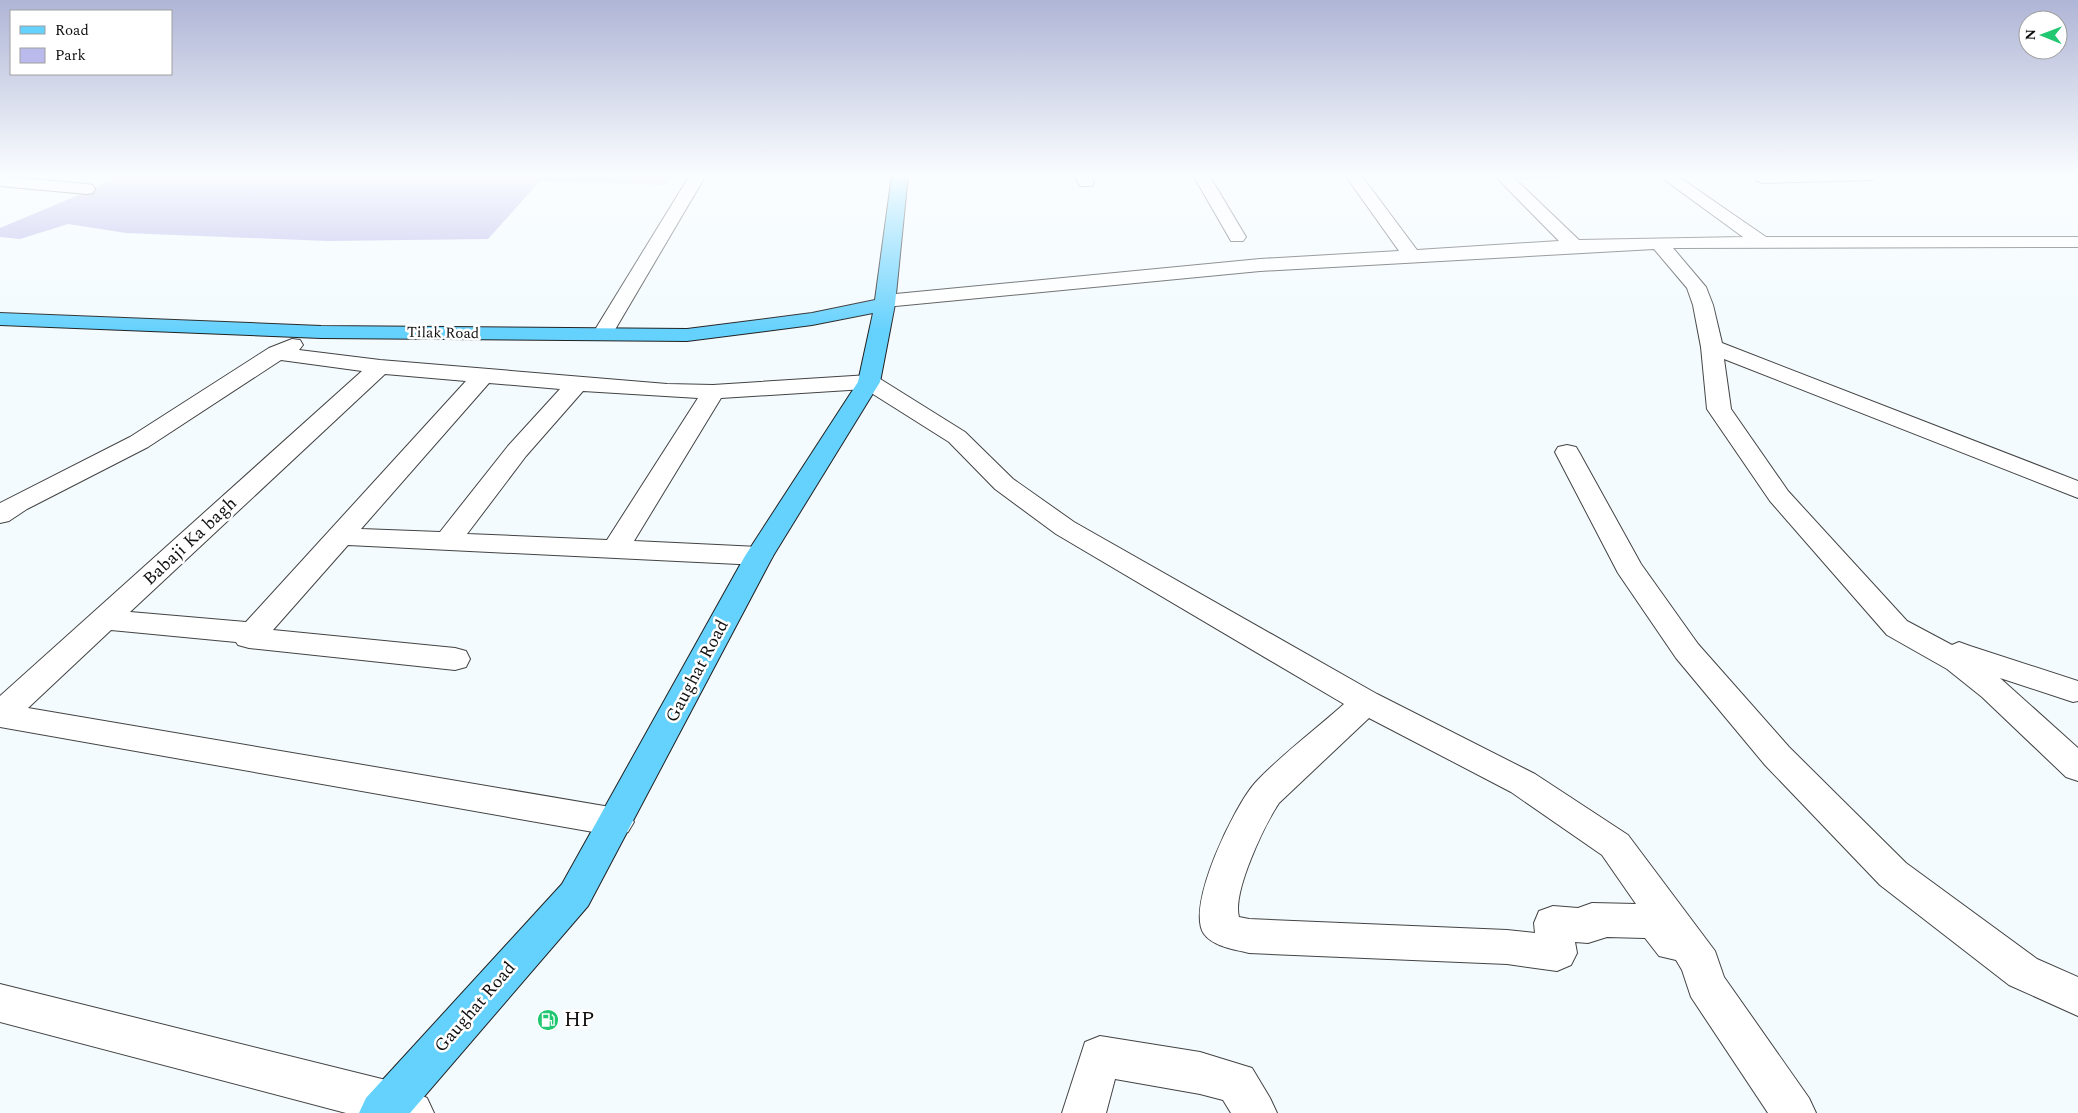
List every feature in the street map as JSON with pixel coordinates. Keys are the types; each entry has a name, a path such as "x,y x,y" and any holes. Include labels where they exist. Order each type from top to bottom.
{"main road":[{"name":"Gaughat Road","path":"394,1110 575,894 760,556 869,382 885,302 894,227"},
{"name":"Tilak Road","path":"0,319 321,332 687,334 812,318 885,302"}],"street":[{"path":"603,333 667,227"},
{"path":"1231,227 1237,237"},
{"path":"1391,227 1413,257"},
{"path":"1555,227 1574,246"},
{"path":"1740,227 1764,244"},
{"path":"885,302 1260,266 1574,246 1659,243 2078,242"},
{"path":"1659,243 1696,287 1704,305 1712,346 1719,409 1779,496 1897,628 1958,661 1994,689 2078,768"},
{"path":"0,515 140,442 276,353 321,332"},
{"path":"1712,346 2078,490"},
{"path":"276,353 380,367 482,377 576,385 713,392 869,382 925,415 957,437 1004,484 1065,528 1366,702 1523,783 1615,846 1701,964 1705,984"},
{"name":"Babaji Ka bagh","path":"0,715 380,367"},
{"path":"455,659 249,638 482,377"},
{"path":"447,541 517,451 576,385"},
{"path":"616,548 713,392"},
{"path":"1567,452 1634,574 1687,651 1777,756 1893,874 2023,972 2078,997"},
{"path":"341,536 760,556"},
{"path":"104,620 254,633"},
{"path":"1897,628 1964,655 2074,691"},
{"path":"1366,702 1267,792 1256,806 1235,854 1218,909 1218,922 1228,930 1249,936 1507,947 1557,953 1553,923 1588,926 1594,925 1592,920 1655,921 1705,984 1794,1113"},
{"path":"0,715 616,822"},
{"path":"0,1002 394,1110"},
{"path":"1084,1113 1100,1056 1200,1073 1237,1083 1254,1113"}],"green space":[{"path":"59,227 20,239 0,237 0,228"},
{"path":"87,227 499,227 488,239 327,241 126,233"}],"place":[{"name":"HP","path":"548,1020"}]}
